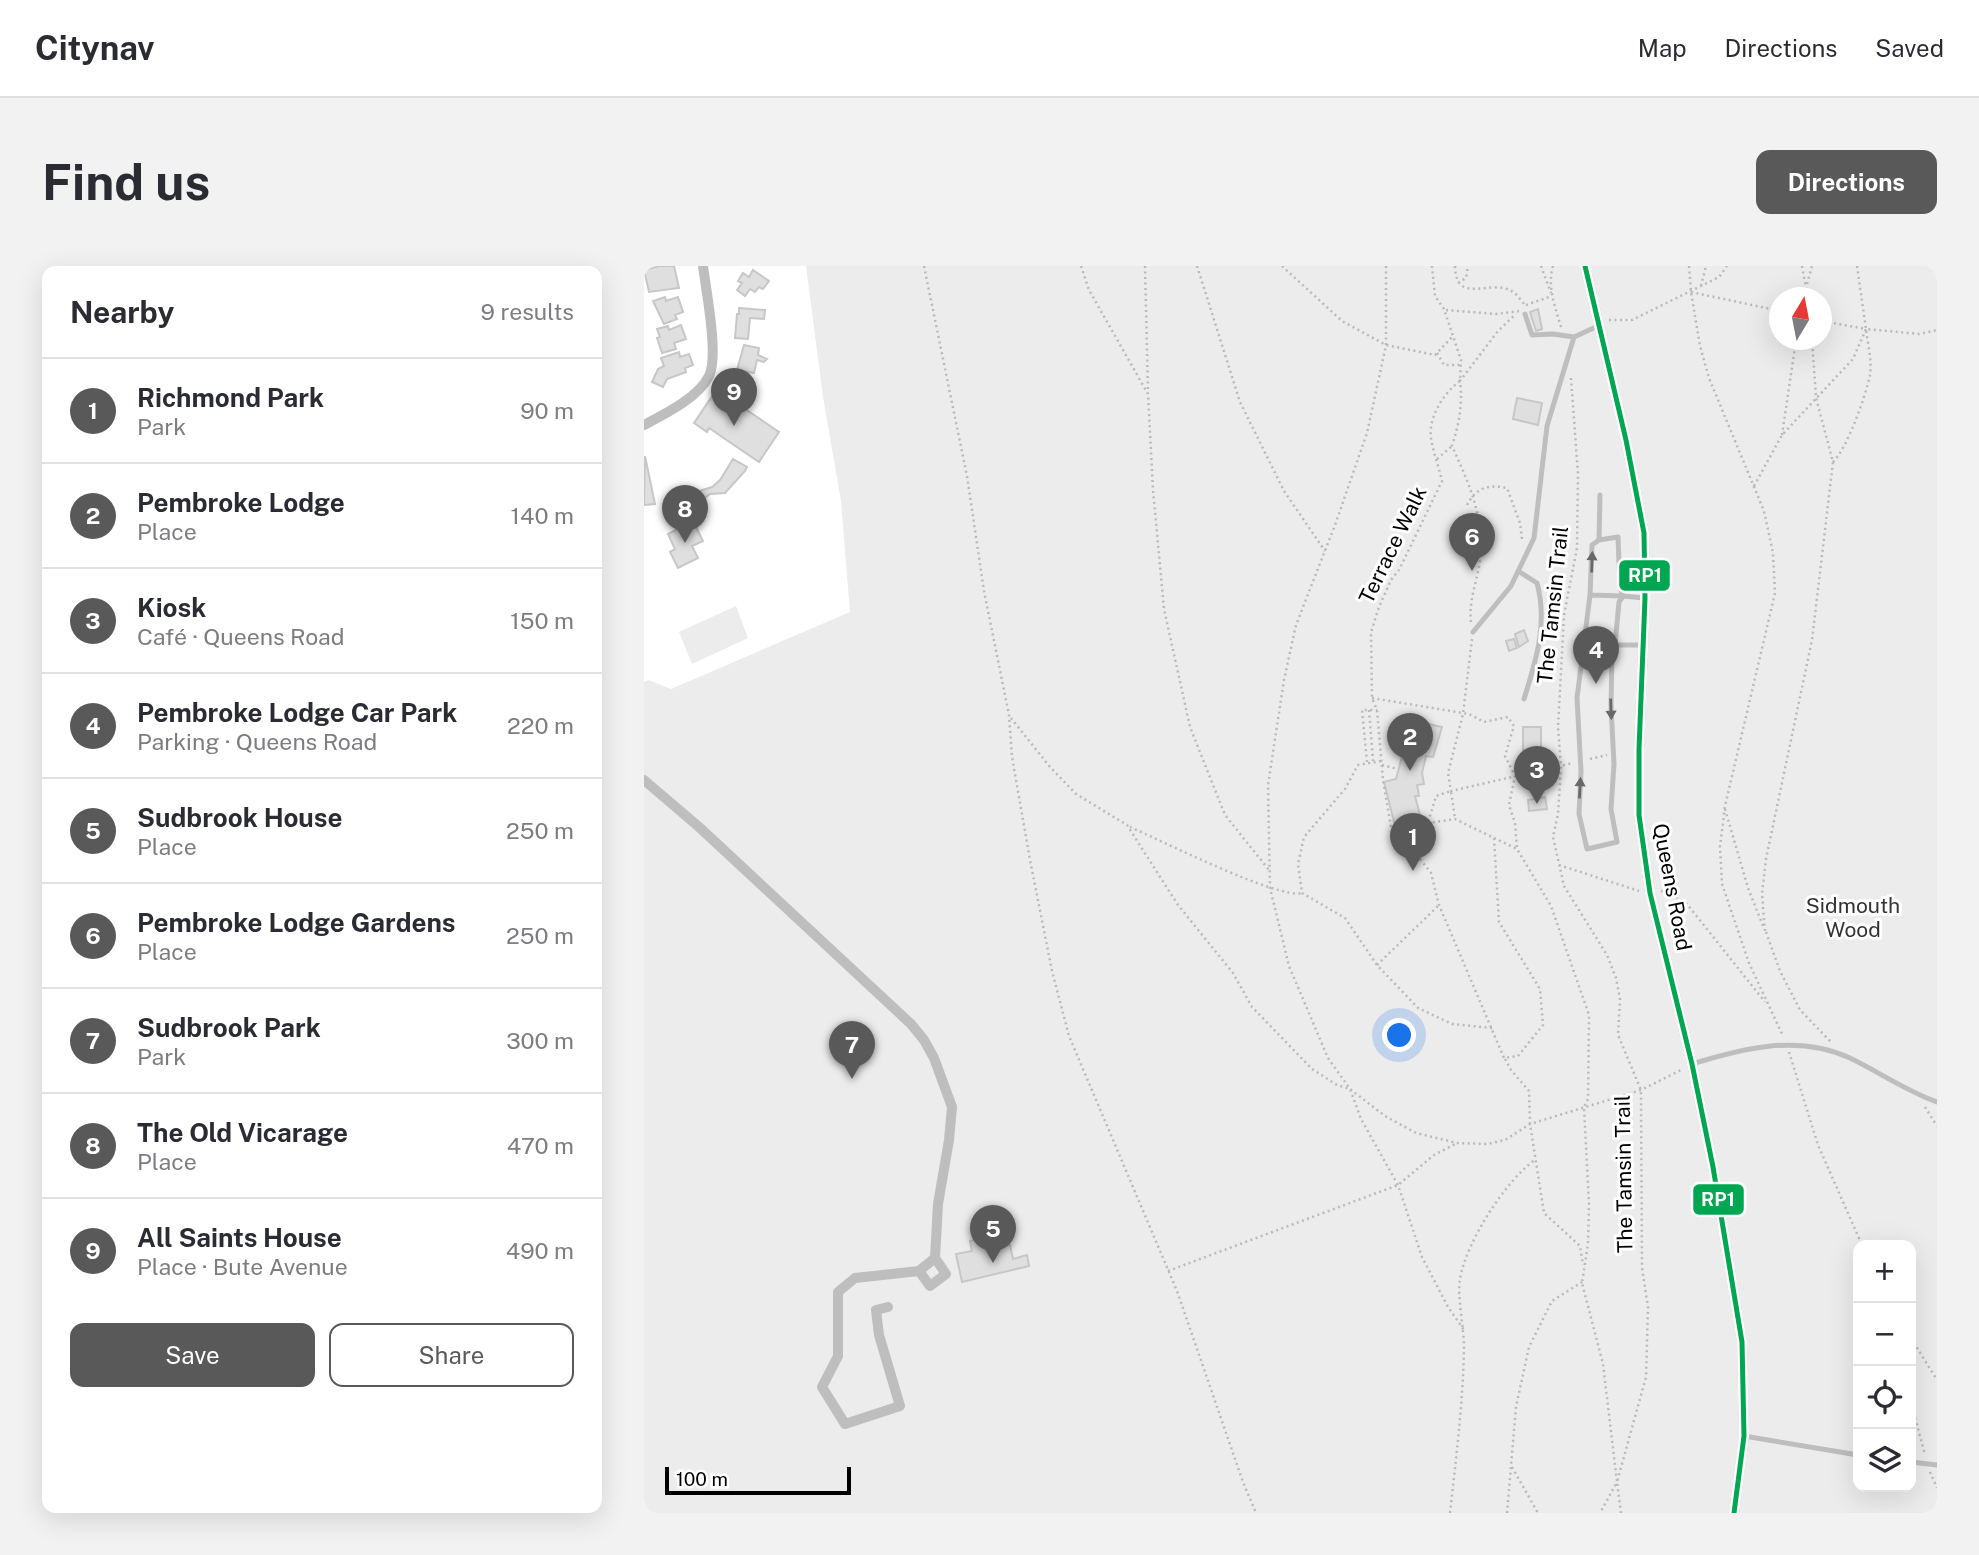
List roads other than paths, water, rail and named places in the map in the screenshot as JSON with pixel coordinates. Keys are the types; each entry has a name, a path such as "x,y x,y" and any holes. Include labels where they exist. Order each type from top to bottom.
{"street":[{"path":"644,425 684,404 709,376 713,359 703,266"},
{"name":"Queens Road","path":"1586,266 1644,533 1640,815 1650,893 1692,1064 1713,1167 1742,1342 1744,1436 1734,1513"},
{"path":"644,780 911,1024 924,1040 934,1058 952,1107 938,1204 935,1258 946,1274 930,1286 919,1271"},
{"path":"888,1307 876,1310 900,1406 845,1424 822,1387 838,1356 838,1292 855,1279 919,1271 935,1258"}],"lane":[{"path":"1525,314 1532,335 1574,337 1598,326"},
{"path":"1473,632 1511,586 1534,538 1547,426 1574,337"},
{"path":"1599,541 1600,495"},
{"path":"1618,537 1620,587 1623,596 1619,602 1611,667 1614,764 1611,809 1617,842 1587,849 1579,814 1581,771 1577,698 1590,595 1592,545 1599,541 1618,537"},
{"path":"1518,571 1537,583 1542,602 1540,647 1524,699"},
{"path":"1590,595 1645,598"},
{"path":"1615,645 1643,645"},
{"path":"1692,1064 1757,1046 1787,1044 1818,1048 1846,1056 1937,1102"},
{"path":"1744,1436 1853,1454"},
{"path":"1916,1463 1937,1465"}],"place":[{"name":"All Saints House","path":"734,426"},
{"name":"The Old Vicarage","path":"685,543"},
{"name":"Pembroke Lodge Gardens","path":"1472,571"},
{"name":"Pembroke Lodge Car Park","path":"1596,684"},
{"name":"Pembroke Lodge","path":"1410,771"},
{"name":"Kiosk","path":"1537,804"},
{"name":"Richmond Park","path":"1413,871"},
{"name":"Sudbrook Park","path":"852,1079"},
{"name":"Sudbrook House","path":"993,1263"}],"park label":[{"name":"Sidmouth Wood","path":"1853,918"}]}
